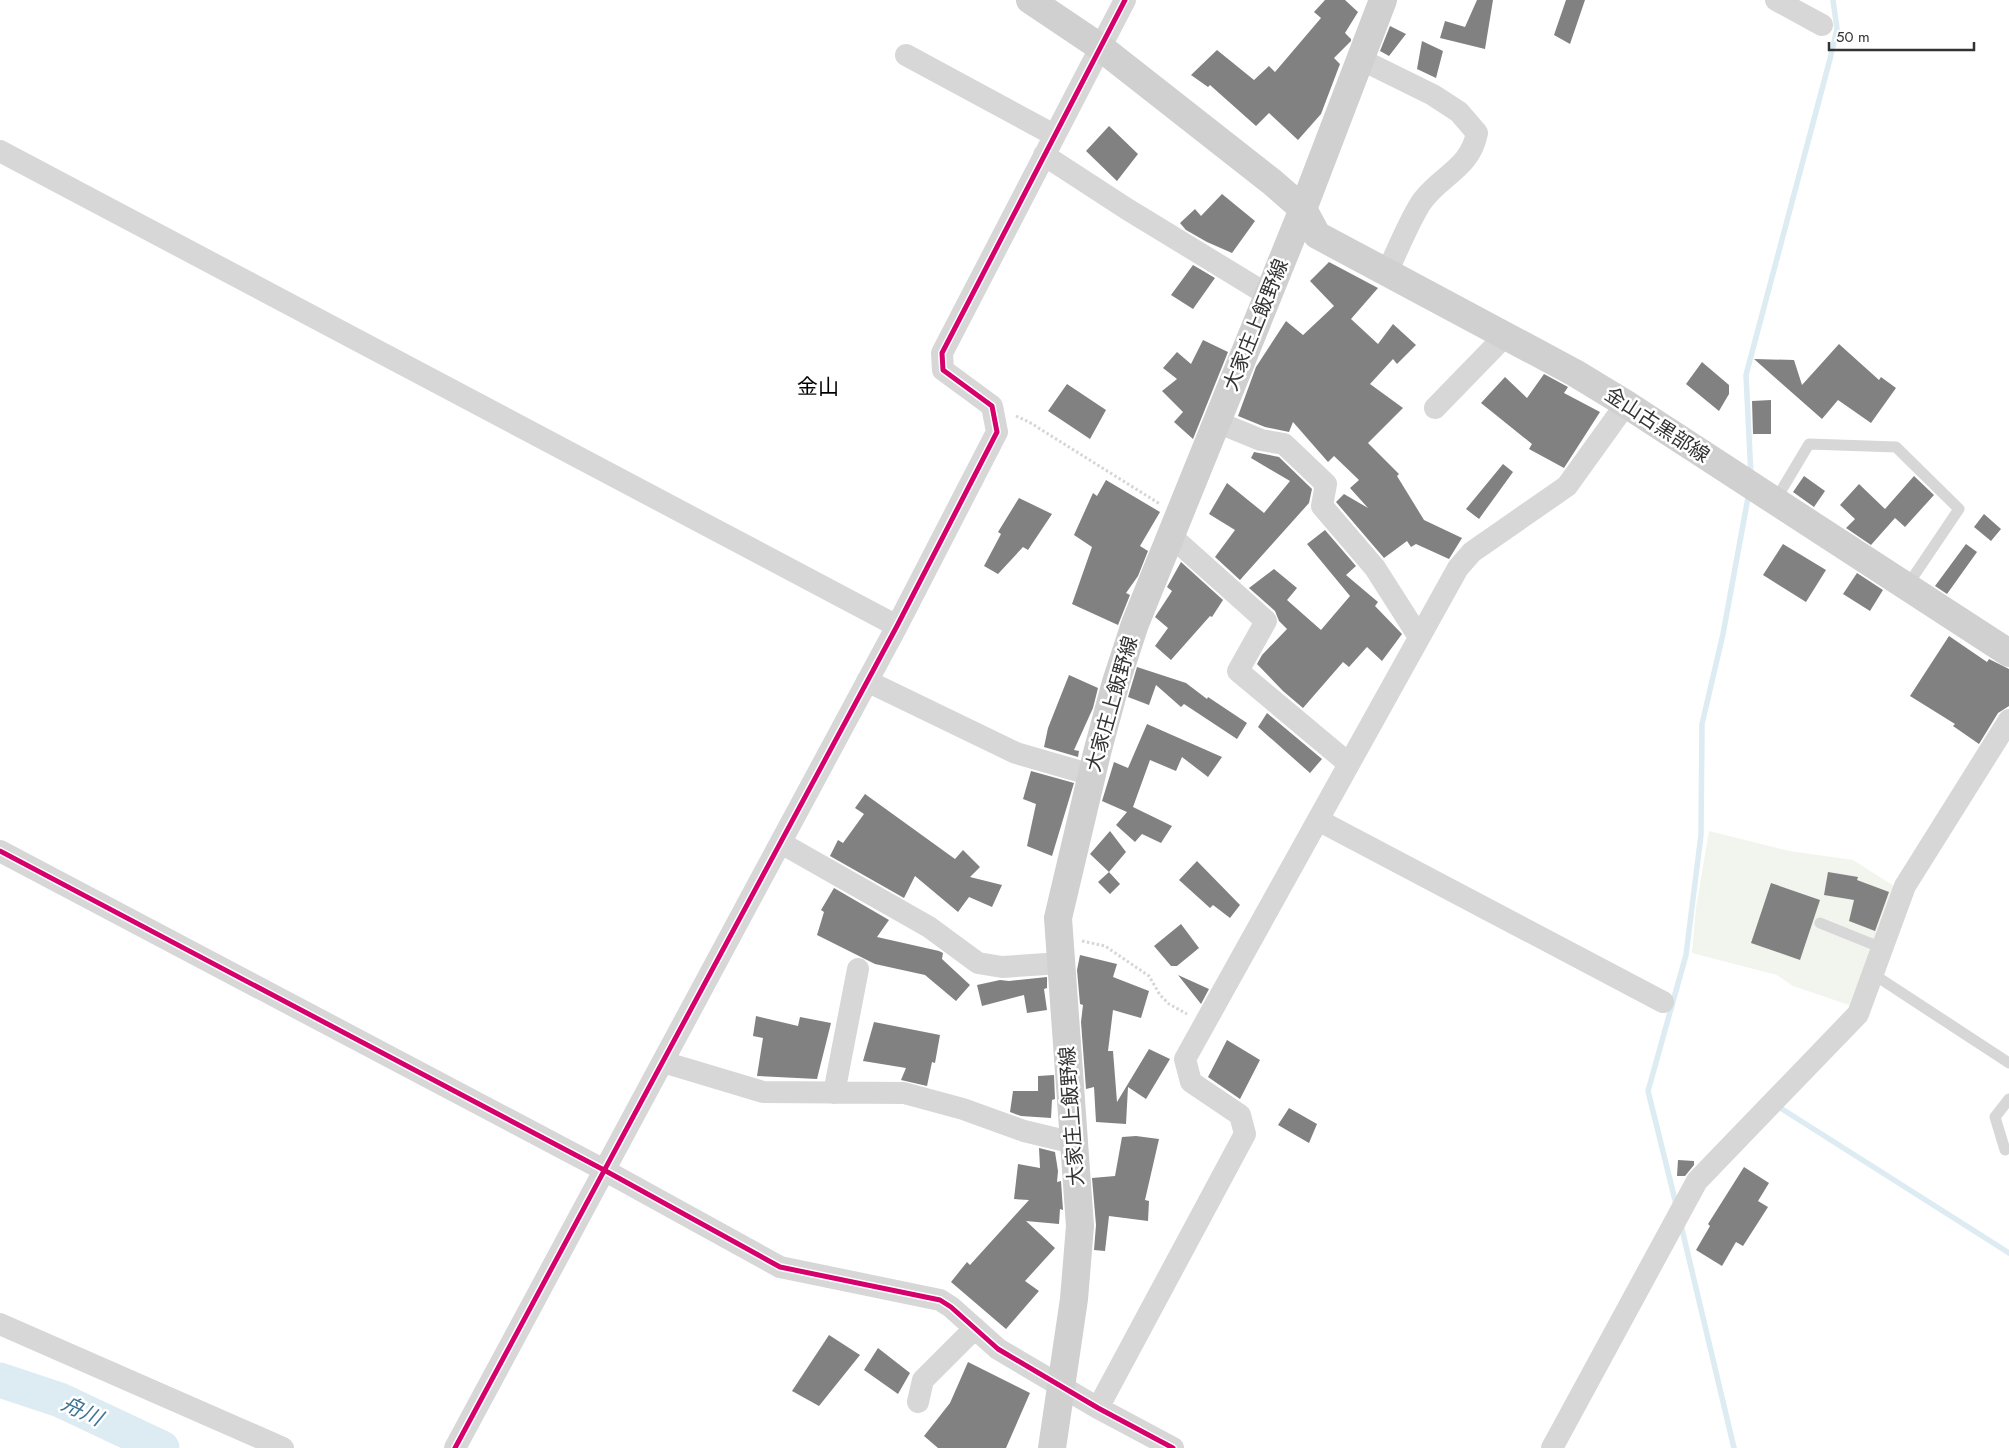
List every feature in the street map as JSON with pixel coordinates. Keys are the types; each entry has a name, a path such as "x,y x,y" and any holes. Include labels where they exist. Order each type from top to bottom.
{"main road":[{"path":"1030,0 1100,46 1303,209"},
{"name":"大家庄上飯野線","path":"1052,1448 1062,1385 1080,1226 1058,918 1116,682 1136,624 1303,209 1383,0"},
{"name":"金山古黒部線","path":"1303,209 1317,235 1505,336 1626,404 2009,653"}],"street":[{"path":"455,1448 781,843 997,432 992,406 943,370 942,353 1125,0"},
{"path":"1776,0 1822,25"},
{"path":"906,55 1049,145 1127,209 1268,295"},
{"path":"1360,60 1433,95 1459,112 1477,133 1474,148 1461,165 1423,200 1387,272"},
{"path":"0,151 896,626"},
{"path":"1435,408 1505,336"},
{"path":"1098,1408 1245,1134 1240,1115 1191,1082 1185,1059 1458,568 1472,552 1567,486 1626,404"},
{"path":"1217,422 1261,440 1284,444 1326,484 1322,506 1374,568 1419,637"},
{"path":"1175,526 1266,621 1238,671 1349,764"},
{"path":"867,681 1016,753 1092,775"},
{"path":"1552,1448 1697,1181 1858,1014 1904,886 2009,720"},
{"path":"1318,820 1663,1002"},
{"path":"781,843 929,926 978,963 1002,967 1060,949"},
{"path":"0,850 604,1170 780,1268 940,1300 998,1349 1062,1385 1098,1408 1173,1448"},
{"path":"834,1093 858,969"},
{"path":"663,1062 763,1092 904,1093 963,1109 1024,1131 1074,1143"},
{"path":"0,1324 165,1394 282,1448"},
{"path":"918,1402 923,1380 975,1328"}],"lane":[{"path":"1775,501 1809,444 1896,446 1959,509 1907,587"},
{"path":"1820,923 1882,948"},
{"path":"1873,974 2009,1063"},
{"path":"2005,1150 1996,1117 2009,1098"}],"path":[{"path":"992,406 1029,422 1175,526"},
{"path":"1060,949 1105,946 1149,976 1160,995 1169,1004 1205,1024"}],"shaded area":[{"path":"1709,831 1789,851 1853,860 1897,888 1849,1005 1793,986 1777,975 1692,953 1696,908"}],"building":[{"path":"1325,0 1345,0 1358,12 1345,33 1351,41 1334,58 1340,64 1321,114 1298,140 1269,113 1256,126 1210,85 1208,87 1191,75 1217,50 1254,80 1269,66 1275,72 1321,18 1314,12"},
{"path":"1477,0 1493,0 1485,49 1440,38 1445,21 1465,27"},
{"path":"1566,0 1585,0 1570,44 1554,35"},
{"path":"1390,26 1406,34 1389,56 1380,51"},
{"path":"1422,41 1443,51 1436,78 1417,69"},
{"path":"1109,126 1138,154 1117,181 1086,151"},
{"path":"1222,194 1255,221 1232,253 1186,230 1180,223 1195,209 1201,216"},
{"path":"1329,262 1378,288 1351,319 1378,344 1393,324 1416,345 1397,364 1393,359 1370,384 1403,408 1368,443 1399,474 1397,476 1424,520 1462,538 1449,559 1416,544 1411,547 1407,541 1384,558 1336,502 1344,494 1368,508 1350,488 1359,480 1334,456 1328,462 1293,422 1289,432 1265,427 1238,416 1256,367 1286,321 1303,335 1334,306 1310,281"},
{"path":"1193,265 1215,278 1193,309 1171,295"},
{"path":"1203,340 1228,352 1193,439 1174,422 1183,412 1162,391 1177,379 1163,368 1177,352 1191,364"},
{"path":"1839,344 1879,380 1881,377 1896,388 1871,423 1838,400 1822,419 1754,359 1794,360 1802,385"},
{"path":"1702,362 1729,385 1729,394 1719,411 1686,384"},
{"path":"1544,374 1568,387 1564,393 1600,412 1564,468 1529,449 1532,444 1481,403 1505,377 1527,398"},
{"path":"1067,384 1106,410 1090,439 1048,411"},
{"path":"1771,400 1771,434 1753,434 1752,401"},
{"path":"1254,452 1279,457 1312,489 1309,503 1240,580 1215,557 1235,530 1209,514 1227,483 1264,513 1290,481 1251,458"},
{"path":"1503,464 1513,472 1479,519 1466,509"},
{"path":"1804,476 1825,491 1814,507 1793,492"},
{"path":"1914,476 1934,495 1905,527 1895,518 1871,545 1846,528 1855,519 1840,505 1859,484 1885,509"},
{"path":"1106,480 1160,512 1140,546 1148,551 1138,576 1126,593 1130,595 1118,625 1072,604 1092,547 1074,535 1093,493 1097,496"},
{"path":"1019,498 1052,514 1028,550 1023,547 998,574 984,566 1001,534 998,532"},
{"path":"1984,514 2001,529 1991,541 1974,527"},
{"path":"1325,530 1356,566 1346,575 1378,602 1375,606 1402,634 1382,661 1367,647 1349,667 1343,662 1303,708 1283,691 1257,664 1262,655 1287,629 1279,621 1275,611 1249,588 1274,569 1297,588 1287,600 1321,630 1350,596 1307,544"},
{"path":"1783,544 1826,570 1806,602 1763,575"},
{"path":"1966,544 1977,552 1947,594 1935,586"},
{"path":"1181,562 1223,600 1212,617 1210,616 1171,660 1155,646 1168,628 1155,617 1172,591 1167,587"},
{"path":"1857,573 1883,590 1870,611 1843,594"},
{"path":"1949,636 1987,662 1989,659 2009,669 2009,706 1998,713 1979,744 1953,726 1955,724 1910,696"},
{"path":"1137,667 1186,683 1207,699 1208,697 1247,723 1237,739 1184,704 1181,707 1156,685 1149,705 1128,697"},
{"path":"1069,675 1098,688 1093,708 1074,750 1079,751 1078,757 1044,747 1048,728"},
{"path":"1267,713 1322,759 1310,773 1258,727"},
{"path":"1147,724 1222,757 1208,777 1182,757 1176,771 1150,760 1133,807 1172,826 1161,843 1142,834 1135,842 1116,825 1127,812 1102,801 1114,762 1128,768"},
{"path":"1031,771 1074,783 1052,856 1027,846 1036,804 1023,799"},
{"path":"865,794 955,859 963,850 980,867 970,877 1002,885 992,907 969,897 958,912 915,876 904,898 830,856 838,840 843,843 864,814 855,808"},
{"path":"1110,831 1126,852 1109,872 1090,854"},
{"path":"1197,861 1240,905 1230,918 1213,905 1210,908 1179,880"},
{"path":"1109,872 1120,884 1110,894 1098,882"},
{"path":"1828,872 1858,877 1857,880 1889,892 1875,931 1849,921 1854,900 1824,895"},
{"path":"1771,883 1820,900 1800,960 1751,943"},
{"path":"834,888 889,920 877,937 943,953 942,959 970,985 956,1001 925,975 875,964 817,935 824,912 821,910"},
{"path":"1181,924 1199,948 1177,966 1171,966 1154,946"},
{"path":"1080,955 1117,964 1113,977 1149,991 1141,1018 1113,1010 1108,1051 1113,1051 1117,1102 1149,1049 1170,1059 1146,1099 1128,1087 1126,1124 1096,1122 1094,1087 1086,1089 1081,1022 1083,1005 1080,1004 1077,970"},
{"path":"1178,975 1209,989 1201,1004"},
{"path":"1047,977 1047,988 1044,989 1047,1010 1027,1013 1024,995 982,1006 977,985 1000,980 1009,981"},
{"path":"756,1016 798,1026 800,1017 831,1023 817,1079 757,1076 763,1038 753,1036"},
{"path":"874,1022 940,1035 935,1063 932,1062 927,1086 901,1080 906,1068 863,1061"},
{"path":"1227,1040 1260,1060 1240,1099 1208,1077"},
{"path":"1054,1075 1055,1099 1052,1100 1051,1118 1021,1116 1010,1112 1013,1091 1038,1091 1038,1076"},
{"path":"1289,1108 1317,1124 1309,1143 1278,1125"},
{"path":"1136,1136 1159,1139 1145,1200 1149,1201 1148,1221 1109,1216 1105,1251 1094,1250 1096,1225 1092,1178 1115,1176 1122,1137"},
{"path":"1039,1148 1055,1152 1058,1171 1057,1182 1061,1181 1063,1210 1060,1209 1059,1224 1026,1221 1055,1248 1025,1281 1039,1291 1006,1329 951,1282 967,1262 970,1265 1029,1200 1014,1199 1018,1164 1040,1168"},
{"path":"1678,1160 1694,1161 1694,1165 1685,1176 1677,1176"},
{"path":"1744,1167 1769,1183 1758,1201 1768,1207 1743,1246 1736,1242 1722,1266 1696,1250 1710,1226 1708,1224"},
{"path":"829,1335 860,1355 819,1406 792,1391"},
{"path":"878,1348 910,1373 898,1394 864,1370"},
{"path":"968,1362 1030,1393 1006,1448 938,1448 924,1436 950,1403"}],"waterway":[{"path":"1751,476 1746,375 1837,29 1833,0"},
{"path":"1676,1204 1648,1091 1686,955 1701,835 1702,724 1723,634 1749,492"},
{"path":"1782,1109 2009,1253"},
{"path":"1681,1225 1734,1448"},
{"name":"舟川","path":"0,1380 60,1400 162,1448"}],"cycle path":[{"path":"455,1448 897,626 997,432 992,406 943,370 942,353 1125,0"},
{"path":"0,851 604,1170 780,1267 940,1300 951,1307 998,1349 1098,1408 1173,1448"}],"district":[{"name":"金山","path":"818,387"}]}
